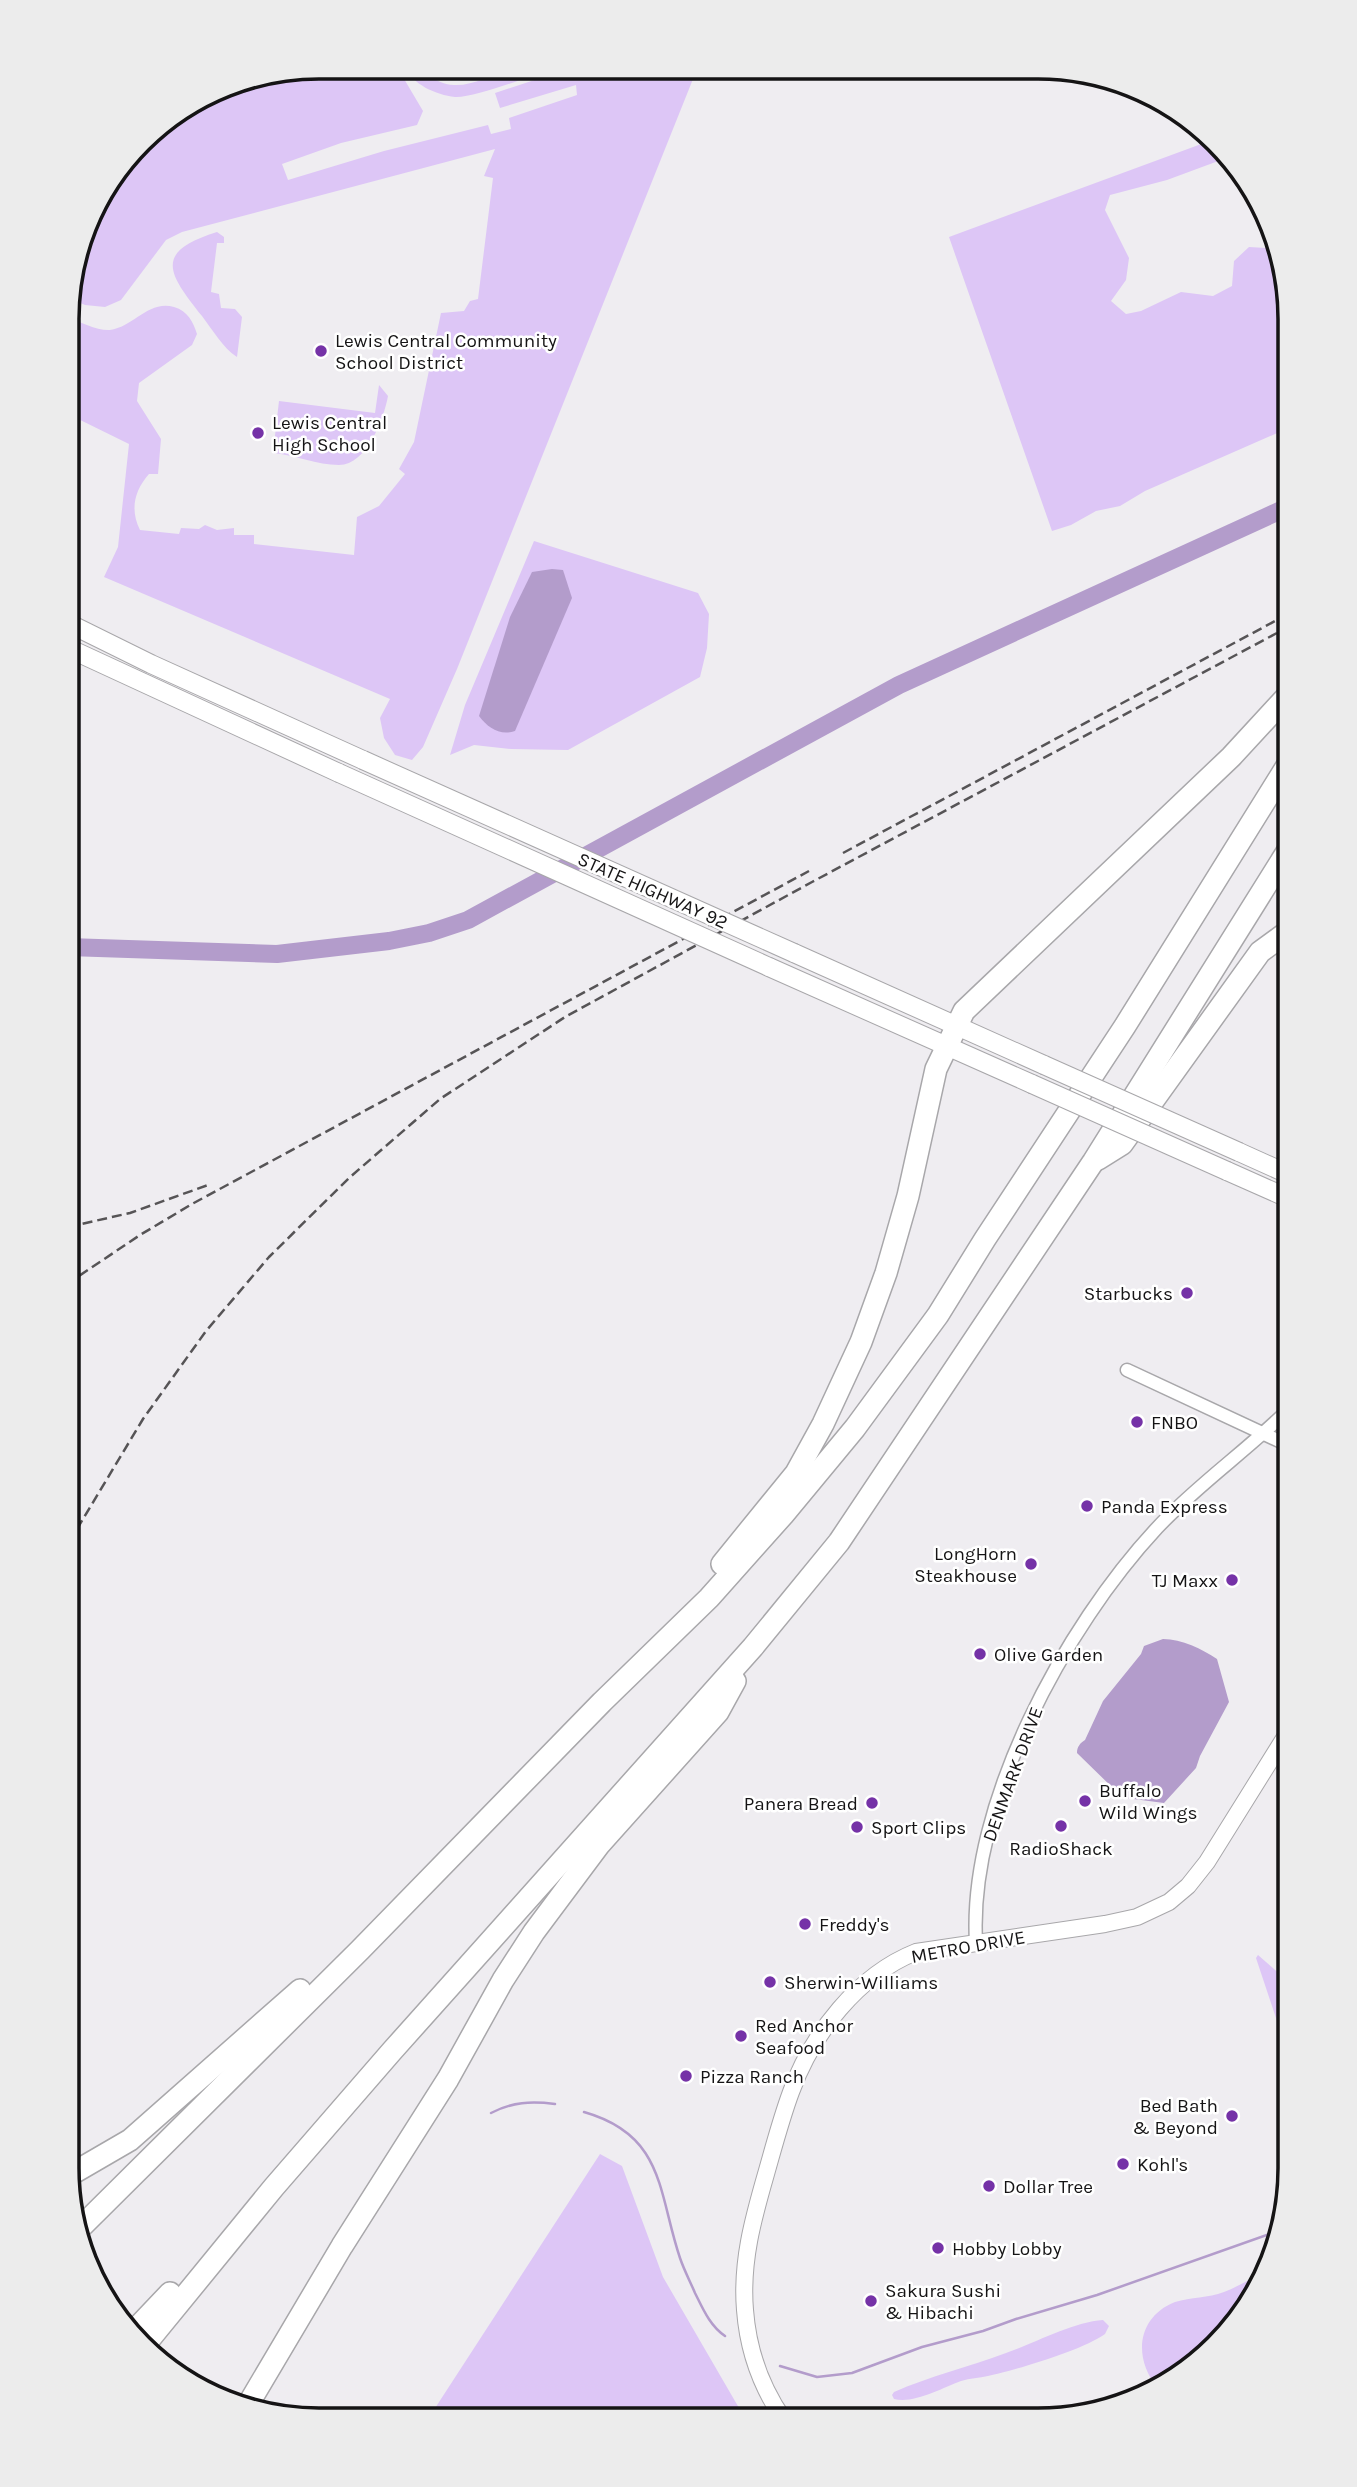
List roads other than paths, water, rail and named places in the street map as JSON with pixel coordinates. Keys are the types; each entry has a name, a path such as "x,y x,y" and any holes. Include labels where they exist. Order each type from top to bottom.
{"highway":[{"path":"657,1649 702,1588 796,1473 842,1385 886,1273 908,1196 936,1069 964,1011 1231,757 1278,706"},
{"path":"85,2223 709,1598 855,1428 938,1315 1125,1026 1278,780"},
{"path":"150,2339 274,2187 753,1647 839,1542 1093,1162 1278,865"},
{"path":"1093,1162 1122,1144 1260,952 1278,939"},
{"path":"252,2398 342,2246 435,2101 503,1980 534,1932 599,1845 718,1712 753,1647"},
{"path":"79,2170 130,2140 306,1986 360,1950"},
{"path":"138,2327 225,2233 274,2187"},
{"path":"159,2347 201,2288 229,2240"}],"main road":[{"name":"STATE HIGHWAY 92","path":"79,628 363,760 1278,1170"},
{"name":"STATE HIGHWAY 92","path":"79,653 338,774 1278,1194"}],"street":[{"path":"1126,1370 1278,1441"},
{"name":"DENMARK DRIVE","path":"976,1942 977,1886 987,1838 1016,1751 1055,1668 1103,1594 1145,1541 1199,1486 1278,1420"},
{"name":"METRO DRIVE","path":"777,2408 762,2381 751,2350 745,2312 744,2278 751,2227 791,2091 810,2053 831,2021 851,1997 873,1977 894,1962 916,1952 1124,1920 1149,1913 1169,1902 1188,1886 1207,1862 1278,1748"}],"waterway":[{"path":"79,947 277,954 389,941 429,933 468,920 899,685 1278,511"},
{"path":"491,2113 522,2103 555,2104"},
{"path":"584,2112 610,2122 630,2135 644,2151 661,2189 685,2271 707,2317 725,2336"},
{"path":"780,2366 817,2377 852,2373 922,2347 1097,2295 1269,2234"}],"railway":[{"path":"843,853 1278,619"},
{"path":"79,1526 143,1419 206,1331 269,1257 349,1178 440,1099 565,1017 1278,632"},
{"path":"79,1276 192,1204 809,871"},
{"path":"79,1225 130,1213 208,1185"}],"place":[{"name":"Lewis Central Community School District","path":"321,351"},
{"name":"Lewis Central High School","path":"258,433"},
{"name":"Starbucks","path":"1187,1293"},
{"name":"FNBO","path":"1137,1422"},
{"name":"Panda Express","path":"1087,1506"},
{"name":"LongHorn Steakhouse","path":"1031,1564"},
{"name":"TJ Maxx","path":"1232,1580"},
{"name":"Olive Garden","path":"980,1654"},
{"name":"Buffalo Wild Wings","path":"1085,1801"},
{"name":"Panera Bread","path":"872,1803"},
{"name":"RadioShack","path":"1061,1826"},
{"name":"Sport Clips","path":"857,1827"},
{"name":"Freddy's","path":"805,1924"},
{"name":"Sherwin-Williams","path":"770,1982"},
{"name":"Red Anchor Seafood","path":"741,2036"},
{"name":"Pizza Ranch","path":"686,2076"},
{"name":"Bed Bath & Beyond","path":"1232,2116"},
{"name":"Kohl's","path":"1123,2164"},
{"name":"Dollar Tree","path":"989,2186"},
{"name":"Hobby Lobby","path":"938,2248"},
{"name":"Sakura Sushi & Hibachi","path":"871,2301"}]}
